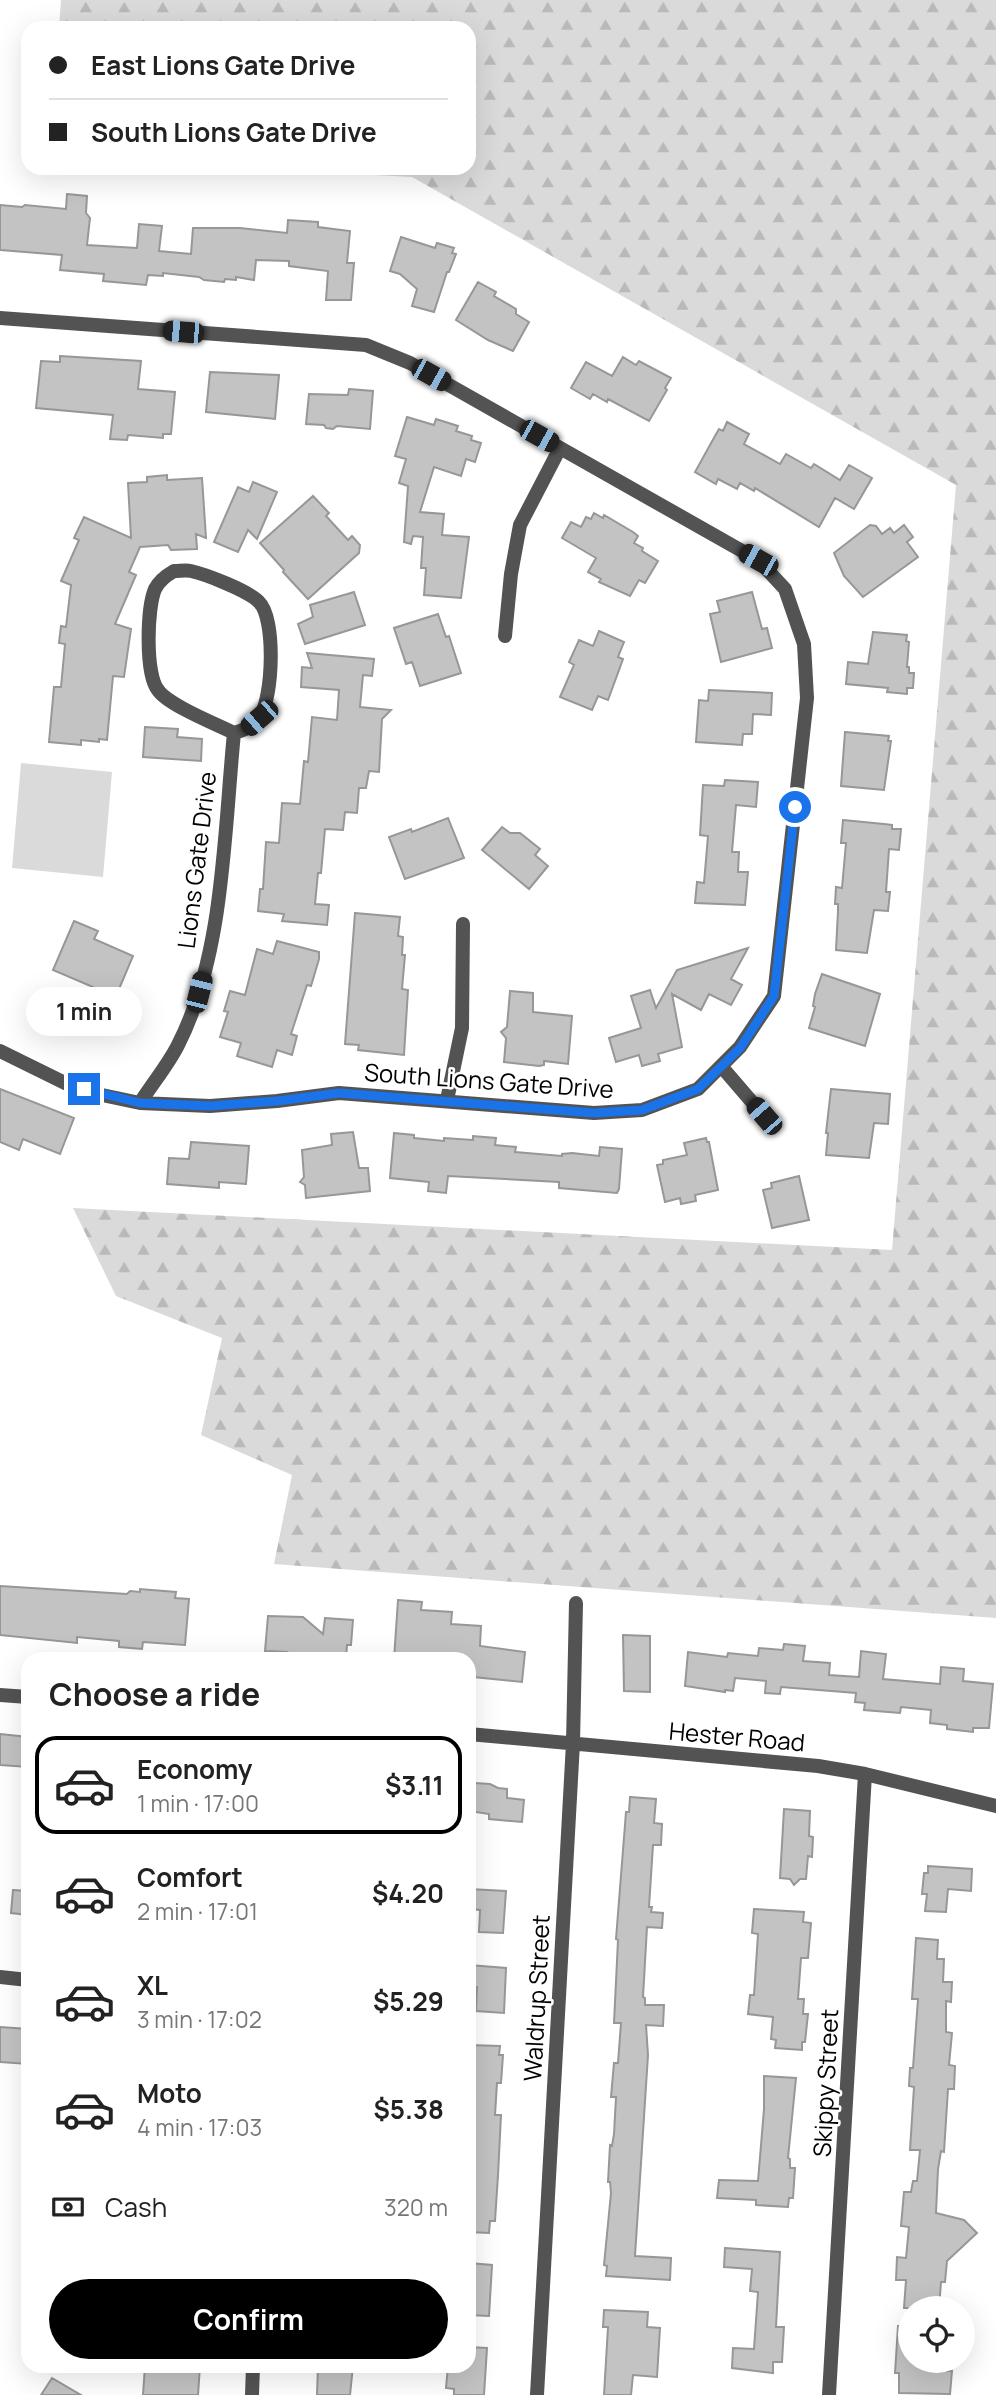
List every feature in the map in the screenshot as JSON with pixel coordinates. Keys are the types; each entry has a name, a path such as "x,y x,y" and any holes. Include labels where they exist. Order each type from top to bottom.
{"street":[{"path":"0,318 366,345 410,363 560,448 520,525 511,574 505,636"},
{"name":"South Lions Gate Drive","path":"0,1051 65,1083 140,1103 210,1106 339,1093 594,1113 642,1110 698,1089 740,1048 774,996 807,698 804,644 785,589 758,560 560,448"},
{"path":"190,570 246,592 260,602 267,613 267,704 259,718 247,729 233,733 168,699 157,690 151,675 148,660 152,600 156,588 174,571 190,570"},
{"name":"Lions Gate Drive","path":"140,1103 178,1046 199,992 213,938 233,733"},
{"path":"447,1100 462,1028 463,925"},
{"path":"721,1066 764,1116"},
{"name":"Waldrup Street","path":"537,2395 573,1743 576,1603"},
{"path":"0,1695 21,1696"},
{"name":"Hester Road","path":"476,1735 818,1766 865,1774 996,1806"},
{"name":"Skippy Street","path":"830,2395 865,1774"},
{"path":"0,1977 21,1979"},
{"path":"252,2395 253,2373"}],"green space":[{"path":"61,0 996,0 996,1618 274,1564 292,1475 201,1435 222,1338 116,1296 73,1208 892,1250 956,485 412,177 373,175 476,175 476,21 60,21"},
{"path":"21,763 112,772 103,877 12,868"}],"building":[{"path":"67,194 87,196 86,213 90,218 87,245 137,248 139,224 162,226 159,251 191,254 193,228 240,228 287,233 288,220 318,222 318,227 350,231 347,263 354,263 351,300 326,300 328,271 289,266 289,261 256,260 254,280 236,277 236,280 225,279 224,282 163,273 163,276 148,275 146,285 103,281 104,274 60,270 62,255 0,250 0,205 66,209"},
{"path":"401,237 435,248 437,243 454,248 452,253 456,254 434,312 412,306 417,289 400,274 390,271"},
{"path":"478,282 496,292 494,296 516,309 516,314 529,322 513,351 488,340 456,320"},
{"path":"60,356 141,361 138,389 175,392 171,434 163,434 163,438 128,435 127,440 110,439 113,415 36,408 41,361 60,362"},
{"path":"623,357 636,365 639,361 671,378 649,421 608,399 607,402 593,394 590,399 571,388 586,362 612,376"},
{"path":"210,372 279,375 275,419 206,412"},
{"path":"349,389 373,391 370,429 337,426 333,429 324,425 306,424 309,394 348,395"},
{"path":"407,417 434,425 436,419 458,426 456,431 472,436 471,440 481,443 475,462 466,459 461,476 434,467 420,512 444,514 442,535 469,537 461,598 424,595 426,568 421,568 423,537 413,536 411,544 404,542 408,486 399,483 406,459 395,456"},
{"path":"727,422 749,434 744,444 780,464 786,454 811,468 814,464 840,480 849,465 872,478 854,509 835,498 819,527 755,488 754,491 740,483 737,489 718,479 716,484 695,472 719,429 723,431"},
{"path":"167,475 167,480 202,478 206,538 196,534 197,549 171,550 168,545 140,547 129,572 136,575 115,624 131,629 124,677 113,676 107,740 81,740 81,745 49,742 54,687 61,687 65,644 59,643 61,626 66,627 71,585 61,581 79,540 74,538 84,517 131,538 128,483 147,482 147,477"},
{"path":"253,482 277,492 257,539 248,530 238,552 214,542 238,487 249,492"},
{"path":"313,496 329,513 326,516 348,540 352,536 360,545 359,553 308,599 260,543"},
{"path":"594,513 603,518 604,515 633,532 638,536 634,543 658,561 645,583 639,580 630,596 599,582 601,579 588,572 596,558 562,538 571,522 581,527 586,517 591,519"},
{"path":"870,525 876,526 882,534 890,528 894,533 904,525 913,537 907,542 918,557 863,597 844,576 834,553"},
{"path":"354,592 365,625 305,644 298,624 313,617 310,605"},
{"path":"752,592 762,629 767,628 772,648 721,662 710,614 720,612 717,601"},
{"path":"438,614 446,637 449,636 461,673 420,686 412,662 406,664 394,628"},
{"path":"599,631 624,642 618,657 623,659 608,700 598,696 592,710 560,697 574,665 569,662 579,640 593,646"},
{"path":"873,632 907,635 907,667 909,673 914,673 913,688 907,688 907,694 887,692 888,688 846,684 848,662 868,664"},
{"path":"307,653 374,659 372,676 363,675 360,707 391,710 382,719 379,772 369,771 366,788 359,788 357,813 345,812 343,830 325,829 315,904 329,905 327,925 282,921 284,914 258,911 260,889 263,889 266,842 279,843 282,803 300,804 304,761 308,762 312,717 337,720 339,690 301,687 302,667 312,668"},
{"path":"709,690 772,693 771,715 753,714 752,734 743,734 742,745 696,742 699,700 708,701"},
{"path":"145,727 178,729 177,737 202,739 201,761 143,757"},
{"path":"845,732 889,736 888,741 891,741 884,790 841,786"},
{"path":"725,780 758,782 756,807 736,805 732,852 739,852 738,872 748,872 745,905 695,903 697,882 704,883 708,836 700,835 703,785 724,786"},
{"path":"448,818 464,858 405,879 389,837 411,829 412,832"},
{"path":"843,820 892,825 892,829 901,829 899,850 889,849 886,892 890,892 888,911 874,910 867,953 836,950 836,887 842,888 846,843 841,843"},
{"path":"502,827 510,833 520,833 540,849 535,855 548,866 529,889 482,850"},
{"path":"355,913 400,917 398,936 403,937 402,955 405,955 402,989 408,990 404,1055 358,1050 359,1045 345,1044"},
{"path":"74,921 98,931 94,939 133,956 108,1015 85,1005 93,987 53,970"},
{"path":"277,941 319,952 319,959 311,986 307,985 291,1034 297,1036 292,1055 277,1050 272,1067 237,1056 241,1043 220,1037 228,1012 224,1011 230,991 245,995 257,949 273,954"},
{"path":"748,948 731,979 742,985 731,1005 709,994 701,1010 672,994 682,1047 658,1054 660,1061 642,1066 639,1055 616,1062 609,1038 641,1028 631,996 650,990 656,1008 677,970"},
{"path":"822,974 880,994 865,1046 809,1028 815,1007 815,994"},
{"path":"510,991 533,993 533,1012 572,1016 568,1064 544,1061 544,1065 539,1066 504,1062 506,1038 501,1032 507,1027"},
{"path":"0,1089 74,1118 60,1154 23,1139 19,1150 0,1142"},
{"path":"831,1089 890,1094 888,1124 874,1123 869,1158 826,1155"},
{"path":"353,1132 359,1168 368,1168 370,1191 306,1198 305,1185 300,1182 304,1177 302,1150 332,1145 331,1134"},
{"path":"394,1133 444,1141 444,1138 473,1140 473,1136 496,1138 495,1145 516,1147 515,1152 562,1156 572,1153 599,1156 600,1147 622,1149 619,1189 617,1193 559,1188 559,1182 448,1176 446,1193 428,1191 429,1182 390,1178"},
{"path":"706,1138 718,1190 695,1195 696,1201 681,1204 680,1198 665,1202 657,1165 663,1164 663,1160 687,1155 684,1143"},
{"path":"191,1142 249,1146 246,1184 219,1182 219,1188 167,1184 169,1158 189,1159"},
{"path":"799,1176 809,1220 772,1228 763,1190 772,1188 771,1183"},
{"path":"0,1586 127,1594 130,1591 140,1592 140,1589 176,1592 175,1598 189,1599 185,1645 143,1642 142,1649 119,1647 119,1641 77,1637 77,1643 0,1635"},
{"path":"398,1600 422,1602 421,1610 452,1612 451,1624 481,1626 480,1646 525,1652 522,1682 476,1677 476,1652 394,1652"},
{"path":"268,1616 303,1617 323,1634 325,1618 353,1620 351,1645 347,1645 346,1652 265,1651"},
{"path":"623,1635 650,1636 650,1692 624,1691"},
{"path":"784,1644 805,1646 803,1661 830,1663 829,1675 859,1677 861,1651 886,1654 883,1679 940,1684 941,1667 964,1669 963,1681 993,1684 989,1728 973,1728 973,1732 947,1729 947,1725 930,1723 931,1710 901,1707 900,1713 864,1710 865,1703 855,1702 856,1693 781,1687 780,1694 765,1693 766,1681 735,1678 733,1691 685,1686 688,1652 727,1657 728,1653 758,1656 759,1648 783,1650"},
{"path":"0,1734 21,1736 21,1766 0,1765"},
{"path":"476,1783 507,1789 507,1798 524,1800 522,1822 489,1819 489,1814 476,1812"},
{"path":"630,1797 656,1799 654,1823 662,1824 661,1845 653,1845 649,1907 652,1907 651,1912 663,1913 662,1928 647,1927 643,1997 645,2005 664,2005 663,2026 646,2025 648,2055 635,2256 671,2258 670,2280 606,2276 607,2266 604,2265 611,2193 608,2182 610,2145 612,2146 614,2134 616,2097 611,2097 614,2063 618,2063 621,2023 614,2023 616,1939 626,1812 629,1812"},
{"path":"784,1809 810,1811 812,1857 808,1856 806,1879 800,1879 794,1885 790,1879 780,1878"},
{"path":"928,1866 972,1869 971,1891 948,1889 946,1912 925,1911 927,1894 922,1894 924,1873 928,1873"},
{"path":"476,1889 506,1891 503,1933 479,1932 480,1910 476,1910"},
{"path":"13,1890 21,1891 21,1914 11,1913"},
{"path":"754,1909 804,1912 803,1922 811,1923 808,1958 801,1958 798,1999 804,1999 803,2014 808,2014 802,2050 775,2048 776,2040 771,2039 773,2017 748,2014 750,1995 754,1995 758,1934 752,1933"},
{"path":"916,1938 938,1940 937,1959 944,1959 943,1982 952,1982 951,2002 946,2001 946,2032 952,2033 949,2065 955,2066 954,2089 948,2089 944,2152 941,2151 938,2169 936,2213 964,2220 977,2233 947,2261 945,2282 941,2282 940,2296 905,2296 906,2280 896,2280 897,2257 906,2258 909,2227 901,2226 904,2192 911,2192 913,2181 917,2181 920,2150 910,2150 914,2087 909,2086 910,2068 913,2068 918,1999 912,1999"},
{"path":"476,1966 506,1968 504,2013 476,2011"},
{"path":"0,2027 21,2028 21,2064 0,2062"},
{"path":"476,2045 500,2046 499,2055 503,2055 501,2083 497,2083 495,2115 501,2115 495,2221 490,2221 489,2233 476,2232"},
{"path":"764,2076 796,2078 788,2158 790,2168 795,2168 793,2198 789,2198 788,2207 756,2205 756,2200 717,2198 719,2180 758,2181"},
{"path":"725,2248 780,2252 776,2327 784,2327 782,2362 773,2362 773,2373 732,2368 733,2348 754,2349 758,2292 750,2291 752,2269 724,2267"},
{"path":"476,2264 492,2265 489,2316 476,2315"},
{"path":"604,2310 648,2312 647,2327 660,2328 657,2377 633,2375 631,2395 604,2395 608,2327 603,2327"},
{"path":"898,2326 898,2373 895,2373"},
{"path":"476,2347 487,2348 484,2395 454,2395 454,2389 446,2388 447,2373 476,2373"},
{"path":"145,2373 200,2373 198,2395 143,2395"},
{"path":"318,2373 352,2373 350,2395 317,2395"},
{"path":"899,2373 952,2373 950,2394 899,2393"},
{"path":"52,2378 81,2395 41,2395"}],"route":[{"path":"84,1089 140,1103 210,1106 339,1093 594,1113 642,1110 698,1089 740,1048 774,996 795,807"}]}
